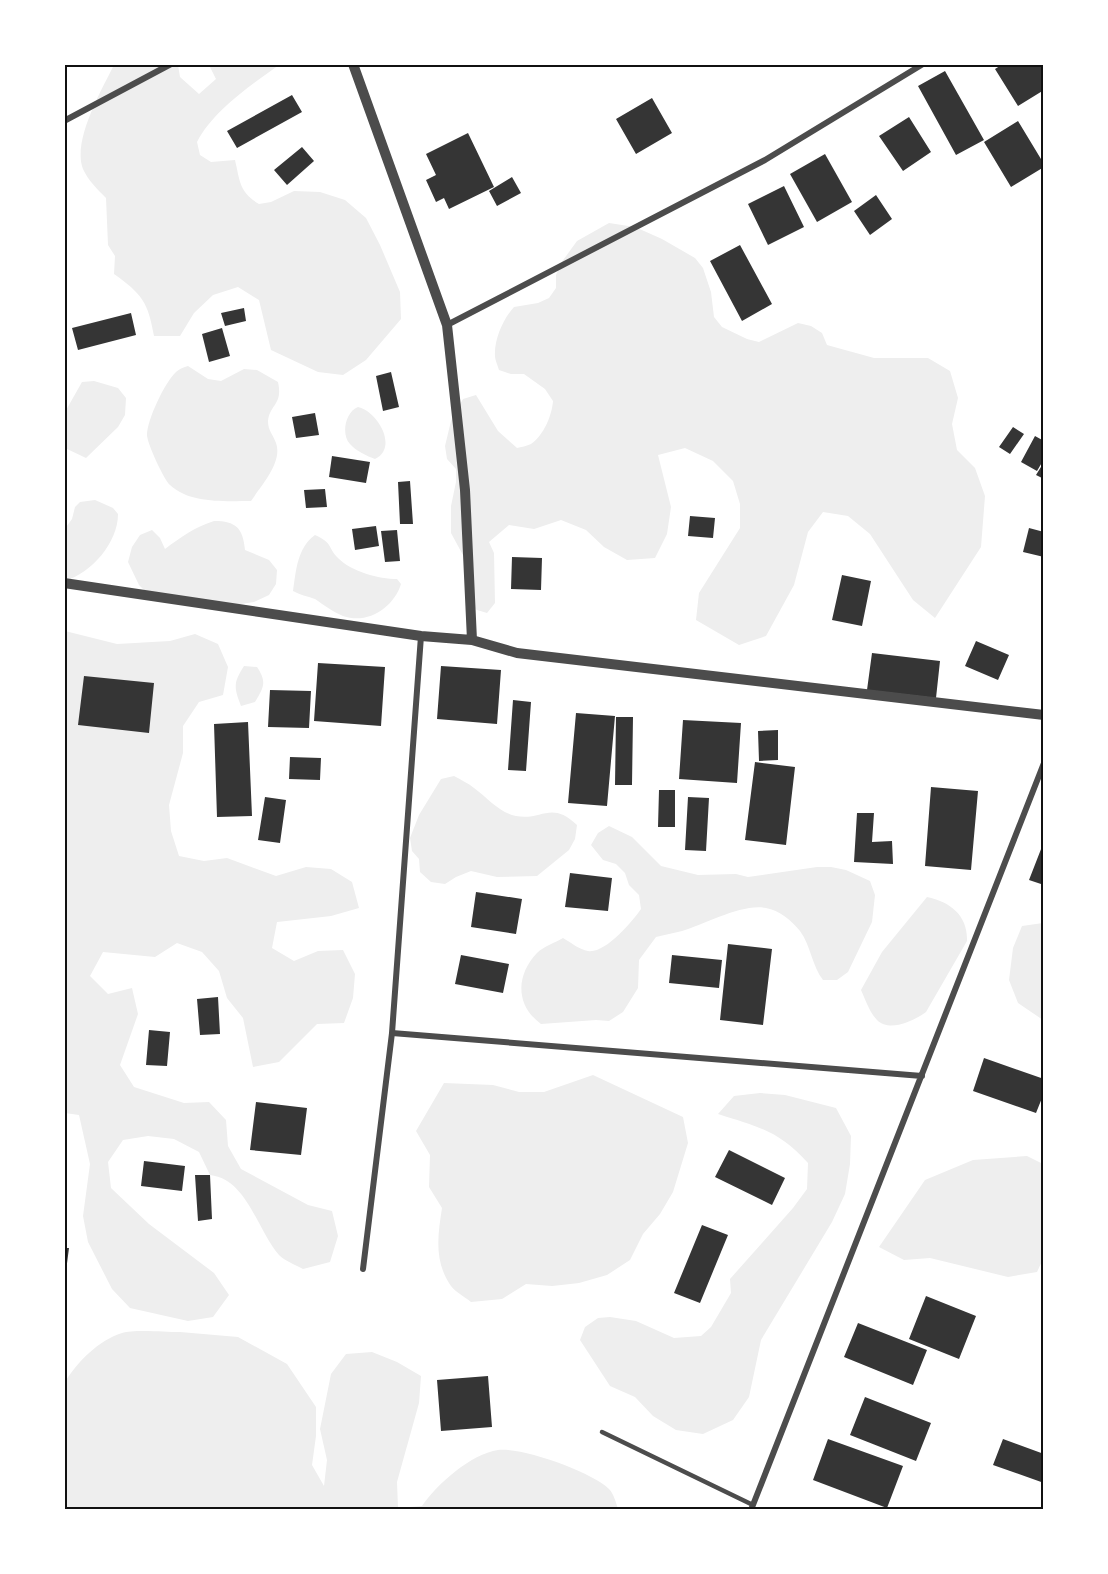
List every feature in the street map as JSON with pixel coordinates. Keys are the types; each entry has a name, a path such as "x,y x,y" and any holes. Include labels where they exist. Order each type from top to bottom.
{"street":[{"path":"64,121 171,64"},
{"path":"353,64 447,325 465,490 472,640"},
{"path":"447,325 765,160 923,64"},
{"path":"64,583 421,636 472,640 517,653 1044,715"},
{"path":"363,1269 392,1033 421,636"},
{"path":"752,1507 1044,763"},
{"path":"392,1033 922,1076"}],"lane":[{"path":"602,1432 752,1507"}],"shaded area":[{"path":"114,65 178,65 180,77 199,94 216,79 209,65 279,65 234,99 213,120 197,142 200,155 211,162 235,160 244,190 252,200 259,204 271,202 294,191 320,192 345,200 366,218 400,292 401,319 366,360 343,375 318,372 271,350 259,300 238,287 213,295 194,313 180,336 154,336 149,315 142,300 131,287 114,274 115,256 108,245 106,198 87,177 81,157 85,130 90,116"},
{"path":"609,223 635,227 695,258 703,268 711,292 714,317 722,327 747,339 759,342 798,323 811,326 822,333 827,345 874,358 928,358 950,371 958,398 952,424 957,450 975,468 985,496 981,547 935,618 913,600 870,534 848,516 823,512 808,532 794,585 766,636 739,645 696,620 699,593 740,528 740,504 733,481 713,461 685,448 658,455 671,507 667,534 655,558 627,560 604,547 586,530 561,520 534,529 509,525 489,542 494,553 495,603 487,613 474,609 471,570 451,533 451,506 456,469 447,459 445,446 451,421 463,399 476,395 498,431 517,448 531,444 540,435 549,418 553,401 545,389 524,374 511,374 499,370 495,356 498,337 514,307 538,303 549,298 556,288 556,275 561,263 577,241"},
{"path":"188,366 208,379 221,381 244,369 257,370 278,382 278,400 268,421 276,443 276,458 270,473 251,501 220,501 188,496 170,485 156,461 147,435 153,411 172,377 179,370"},
{"path":"94,381 118,388 126,398 125,415 118,427 86,458 65,448 65,412 82,382"},
{"path":"358,407 372,415 383,430 385,446 382,453 375,459 352,447 347,440 345,430 347,419"},
{"path":"95,500 113,508 118,514 113,536 93,564 65,581 64,530 72,519 75,507 80,502"},
{"path":"214,521 228,522 237,527 245,550 269,560 277,570 276,584 269,595 254,602 228,606 150,596 139,585 128,562 132,547 140,535 152,530 160,538 165,549 188,533"},
{"path":"315,535 328,543 338,558 358,571 382,578 397,579 401,584 398,592 386,607 370,616 352,618 343,616 315,599 293,591 301,553 304,546"},
{"path":"65,631 117,644 170,641 195,634 218,644 228,667 223,695 199,702 183,726 183,753 169,805 171,831 179,856 204,861 227,858 276,876 306,867 331,869 352,882 359,908 331,916 277,922 272,948 294,961 318,951 343,950 355,974 353,998 344,1023 317,1024 279,1062 253,1067 243,1018 227,998 219,971 202,952 177,943 155,957 103,952 90,976 108,994 132,988 138,1014 120,1065 134,1087 184,1103 209,1102 226,1120 228,1146 241,1169 308,1205 332,1211 338,1236 330,1262 303,1269 279,1255 242,1195 223,1179 210,1175 199,1152 174,1139 148,1136 123,1140 108,1162 111,1188 149,1224 214,1273 229,1295 213,1317 188,1321 130,1308 112,1289 88,1242 83,1216 90,1164 79,1115 65,1113"},
{"path":"244,666 257,667 263,684 255,702 241,706 236,686"},
{"path":"454,776 510,814 525,817 553,812 568,818 577,825 575,839 569,850 537,876 497,877 471,871 445,884 431,882 420,872 419,859 412,851 410,838 419,815 441,779"},
{"path":"609,826 632,837 661,866 698,875 736,874 748,877 831,867 846,870 870,881 875,895 872,922 848,972 837,980 823,980 816,969 804,937 793,923 771,909 746,908 682,931 656,937 639,960 638,988 623,1012 609,1021 541,1024 526,1008 521,990 525,971 537,953 563,938 578,948 595,951 618,936 641,909 639,895 629,885 625,873 616,864 603,860 591,845 598,833"},
{"path":"927,897 944,902 961,917 967,932 967,941 926,1012 902,1024 882,1024 872,1014 861,990 882,952"},
{"path":"1044,923 1043,1020 1018,1003 1009,980 1013,948 1022,926"},
{"path":"593,1075 683,1117 688,1143 673,1192 660,1214 643,1234 630,1260 607,1275 579,1283 552,1286 526,1284 502,1299 471,1302 451,1286 441,1265 439,1237 442,1208 429,1187 430,1155 416,1131 444,1083 493,1085 519,1092 544,1092"},
{"path":"760,1093 785,1095 836,1108 851,1136 850,1164 845,1194 832,1222 761,1340 749,1397 733,1420 703,1434 676,1430 653,1416 635,1397 610,1386 580,1340 585,1327 598,1318 610,1317 636,1321 674,1338 701,1336 711,1327 731,1293 730,1279 807,1189 808,1163 787,1143 767,1131 718,1114 734,1096"},
{"path":"1027,1156 1043,1164 1043,1259 1037,1272 1008,1277 930,1258 904,1260 879,1247 925,1180 973,1160"},
{"path":"134,1331 238,1337 287,1364 316,1407 316,1436 312,1465 324,1486 327,1460 320,1429 331,1374 346,1354 372,1352 397,1362 421,1376 419,1403 397,1482 398,1508 422,1506 428,1497 455,1471 477,1457 498,1450 509,1450 556,1462 588,1475 609,1489 618,1509 65,1509 65,1382 89,1353 113,1336"}],"building":[{"path":"1003,64 1044,64 1044,90 1018,106 995,69"},
{"path":"945,71 984,140 956,155 918,86"},
{"path":"292,95 302,112 237,148 227,131"},
{"path":"652,98 672,133 636,154 616,119"},
{"path":"909,117 931,152 903,171 879,136"},
{"path":"1018,121 1044,167 1011,187 984,142"},
{"path":"468,133 494,187 449,209 444,198 436,202 426,180 436,175 426,154"},
{"path":"302,147 314,161 287,185 274,170"},
{"path":"825,154 852,202 817,222 790,174"},
{"path":"512,177 521,193 497,206 489,191"},
{"path":"784,186 804,227 768,245 748,204"},
{"path":"876,195 892,219 870,235 854,211"},
{"path":"740,245 772,304 742,321 710,261"},
{"path":"244,308 246,321 225,326 221,313"},
{"path":"131,313 136,335 78,350 72,328"},
{"path":"222,328 230,356 209,362 202,334"},
{"path":"391,372 399,407 383,411 376,376"},
{"path":"315,413 319,435 296,438 292,417"},
{"path":"1013,427 1024,434 1010,454 999,447"},
{"path":"1035,436 1044,441 1044,459 1037,471 1021,462"},
{"path":"332,456 370,462 366,483 329,477"},
{"path":"1044,462 1044,479 1036,475"},
{"path":"410,481 413,524 400,524 398,482"},
{"path":"325,489 327,507 306,508 304,490"},
{"path":"690,516 715,518 713,538 688,536"},
{"path":"376,526 379,546 355,550 352,529"},
{"path":"1029,528 1044,532 1044,557 1023,552"},
{"path":"397,530 400,561 385,562 381,531"},
{"path":"512,557 542,558 541,590 511,589"},
{"path":"842,575 871,581 862,626 832,620"},
{"path":"976,641 1009,655 998,680 965,666"},
{"path":"872,653 940,661 936,698 867,690"},
{"path":"318,663 385,667 381,726 314,721"},
{"path":"441,666 501,670 497,724 437,719"},
{"path":"84,676 154,683 149,733 78,725"},
{"path":"270,690 311,691 309,728 268,727"},
{"path":"513,700 531,702 526,771 508,770"},
{"path":"576,713 615,716 607,806 568,803"},
{"path":"616,717 633,717 632,785 615,785"},
{"path":"683,720 741,723 737,783 679,779"},
{"path":"248,722 252,816 217,817 214,724"},
{"path":"778,730 778,760 759,761 758,731"},
{"path":"290,757 321,758 320,780 289,779"},
{"path":"755,762 795,767 786,845 745,840"},
{"path":"931,787 978,791 971,870 925,866"},
{"path":"659,790 675,790 675,827 658,827"},
{"path":"265,797 286,800 280,843 258,840"},
{"path":"688,797 709,798 706,851 685,850"},
{"path":"857,813 874,813 872,842 892,841 893,864 854,862"},
{"path":"1044,844 1044,885 1029,880"},
{"path":"570,873 612,878 608,911 565,907"},
{"path":"476,892 522,899 516,934 471,927"},
{"path":"728,944 772,949 763,1025 720,1020"},
{"path":"461,955 509,964 503,993 455,984"},
{"path":"672,955 722,960 719,988 669,983"},
{"path":"218,997 220,1034 200,1035 197,999"},
{"path":"149,1030 170,1032 167,1066 146,1065"},
{"path":"984,1058 1044,1079 1044,1093 1036,1113 973,1091"},
{"path":"256,1102 307,1108 301,1155 250,1150"},
{"path":"729,1150 785,1178 772,1205 715,1177"},
{"path":"144,1161 185,1166 182,1191 141,1186"},
{"path":"195,1175 210,1175 212,1219 198,1221"},
{"path":"702,1225 728,1235 700,1303 674,1293"},
{"path":"64,1248 69,1248 66,1271 64,1271"},
{"path":"926,1296 976,1316 959,1359 909,1339"},
{"path":"858,1323 927,1350 913,1385 844,1357"},
{"path":"488,1376 492,1427 441,1431 437,1380"},
{"path":"865,1397 931,1423 916,1461 850,1435"},
{"path":"828,1439 903,1466 887,1508 813,1480"},
{"path":"1003,1439 1044,1454 1044,1483 993,1465"}]}
